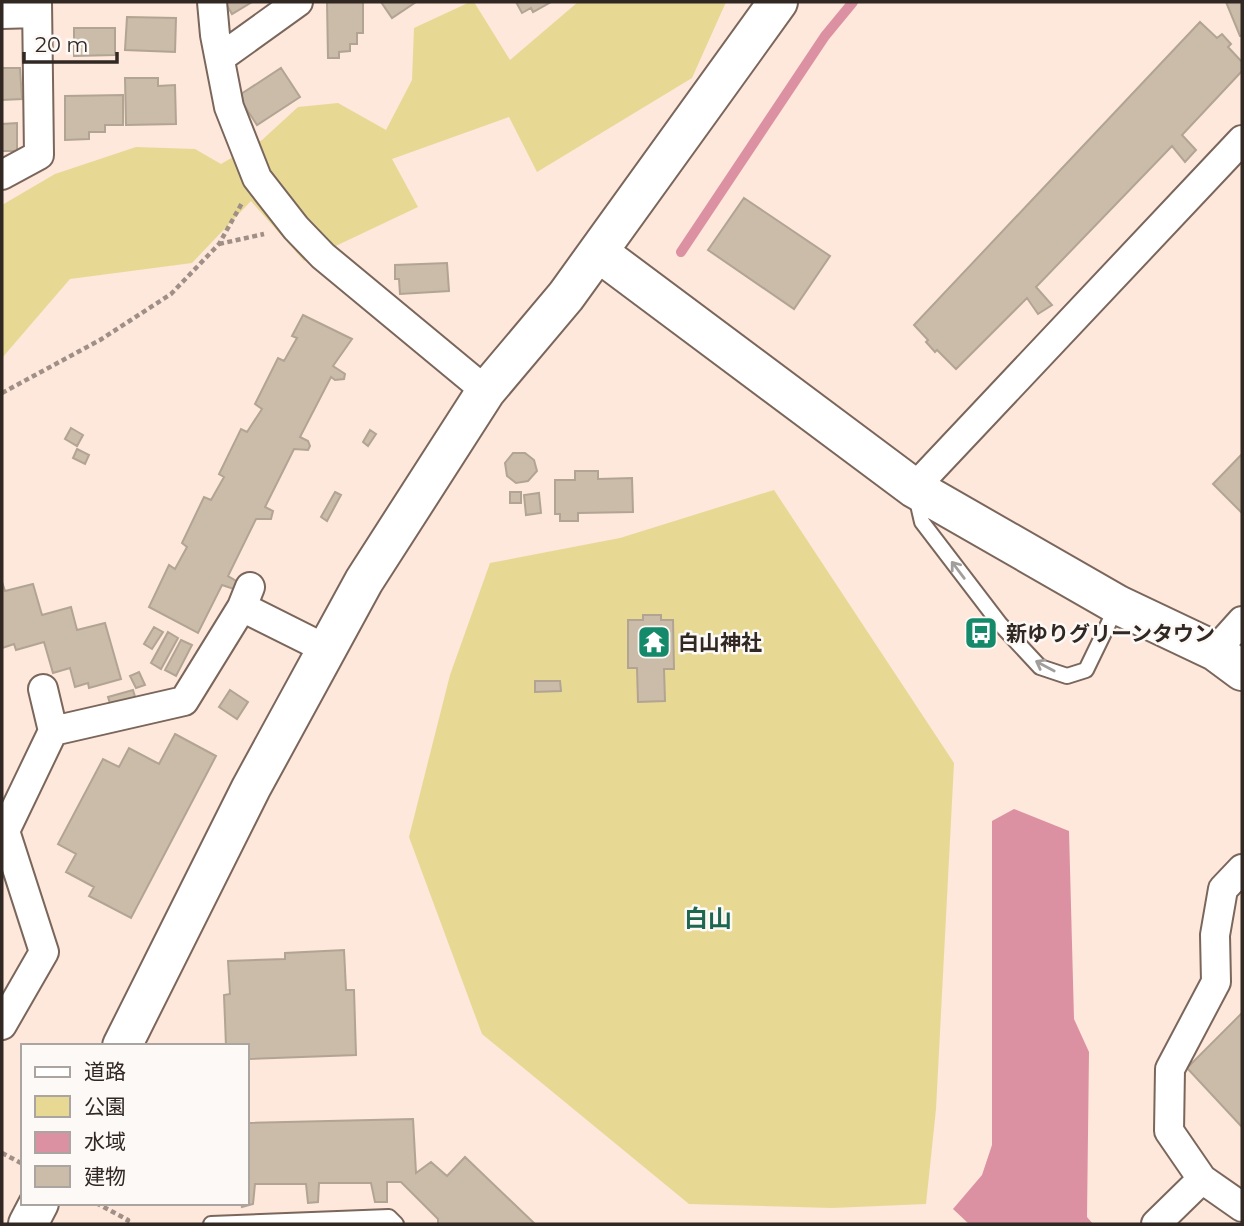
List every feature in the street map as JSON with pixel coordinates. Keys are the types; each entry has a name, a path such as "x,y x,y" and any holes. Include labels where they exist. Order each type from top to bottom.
{"street":[{"path":"212,2 229,107 257,178 296,228 323,256 486,391"},
{"path":"220,58 298,2"},
{"path":"123,1044 251,788 364,580 486,391 566,296 778,2"},
{"path":"2,14 37,7 39,155 2,175"},
{"path":"914,488 1242,140"},
{"path":"598,252 914,488 1118,605 1228,661 1242,621"},
{"path":"52,731 184,701 246,597 326,649"},
{"path":"2,1025 44,952 5,831 52,731 43,690"},
{"path":"1233,879 1215,935 1216,982 1170,1069 1168,1131 1202,1179 1242,1208"},
{"path":"1156,1224 1202,1179"},
{"path":"28,1224 38,1205"}],"lane":[{"path":"914,488 922,522 1000,624 1040,667 1067,676 1086,670 1118,605"},
{"path":"211,1224 389,1217 396,1224"}],"path":[{"path":"2,393 100,340 171,294 219,244 257,178"},
{"path":"219,244 296,228"},
{"path":"2,1153 21,1163"},
{"path":"100,1205 128,1220 126,1224"}],"green space":[{"path":"474,2 510,60 578,2 726,2 692,78 537,172 509,117 392,159 418,207 304,261 251,201 192,263 70,279 2,358 2,205 55,174 136,147 195,149 221,164 262,140 298,107 338,103 386,130 412,80 414,28"},
{"path":"774,490 954,763 936,1109 926,1204 832,1208 689,1204 482,1034 409,837 450,675 490,563 620,538"}],"water":[{"path":"1014,809 1069,831 1074,1019 1089,1052 1087,1217 1093,1224 969,1224 953,1209 982,1175 992,1145 992,821"}],"building":[{"path":"225,2 252,2 232,14"},
{"path":"327,2 363,2 363,33 357,33 357,44 350,44 350,51 339,52 339,58 328,58"},
{"path":"381,2 416,2 392,18"},
{"path":"516,2 551,2 533,12 531,8 522,13"},
{"path":"1226,2 1242,2 1242,36 1240,36"},
{"path":"127,17 176,18 175,52 125,50"},
{"path":"1200,22 1217,38 1222,34 1231,44 1228,47 1242,62 1242,71 1182,135 1196,150 1185,162 1172,146 1036,287 1052,305 1038,314 1027,298 956,369 937,350 935,352 914,325"},
{"path":"74,28 115,28 115,55 74,56"},
{"path":"2,68 20,68 22,99 2,100"},
{"path":"281,68 300,97 257,125 238,96"},
{"path":"125,78 158,78 158,86 175,85 176,124 126,125"},
{"path":"123,95 123,125 105,125 105,132 89,132 89,139 65,140 65,96"},
{"path":"17,123 17,151 2,151 2,124"},
{"path":"744,198 830,256 794,309 708,250"},
{"path":"447,263 449,291 400,294 399,279 395,279 395,265"},
{"path":"303,315 352,339 333,366 345,374 344,379 335,380 331,377 300,437 308,441 308,450 294,449 265,507 273,511 271,519 256,519 228,576 238,582 237,585 234,589 222,585 198,633 149,607 169,565 175,569 187,547 182,543 204,497 211,500 224,477 219,474 241,429 247,432 262,409 255,404 278,358 284,361 297,338 292,336"},
{"path":"71,428 83,435 77,446 65,439"},
{"path":"370,430 376,434 368,446 363,442"},
{"path":"77,449 89,455 85,464 73,458"},
{"path":"513,453 525,453 534,460 537,471 528,481 516,483 507,476 505,463"},
{"path":"1242,454 1242,513 1213,484"},
{"path":"575,471 598,471 598,479 632,478 633,512 578,513 578,521 560,521 560,514 555,514 555,480 575,480"},
{"path":"335,492 341,495 327,521 321,517"},
{"path":"510,492 521,492 521,503 510,503"},
{"path":"539,493 541,513 526,515 524,495"},
{"path":"2,582 5,591 33,584 42,615 71,607 77,630 105,623 121,679 89,688 88,683 75,687 70,668 53,673 44,642 16,650 14,644 2,648"},
{"path":"643,615 661,615 661,620 673,620 674,669 664,669 665,701 638,702 637,668 628,668 628,620 643,620"},
{"path":"154,627 163,632 152,649 144,644"},
{"path":"168,632 178,638 161,669 151,663"},
{"path":"181,640 192,645 176,676 165,670"},
{"path":"139,672 145,685 136,688 130,676"},
{"path":"535,681 560,681 561,691 535,692"},
{"path":"133,690 136,700 111,707 108,697"},
{"path":"230,690 248,702 237,719 219,707"},
{"path":"175,734 216,756 131,918 89,896 94,887 66,872 76,854 58,844 103,759 119,767 129,748 159,764"},
{"path":"344,950 346,990 354,990 356,1055 248,1059 248,1044 226,1044 224,995 230,994 228,961 285,959 285,953"},
{"path":"1242,1013 1242,1124 1241,1126 1187,1068"},
{"path":"413,1119 416,1173 431,1162 447,1176 465,1157 535,1224 438,1224 438,1219 401,1182 387,1182 387,1202 375,1202 371,1183 319,1183 318,1202 308,1203 306,1184 255,1184 253,1204 242,1207 248,1205 248,1123"}],"waterway":[{"path":"681,252 825,36 853,2"}],"place":[{"name":"新ゆりグリーンタウン","path":"981,633"},
{"name":"白山神社","path":"654,642"}],"district":[{"name":"白山","path":"708,918"}]}
